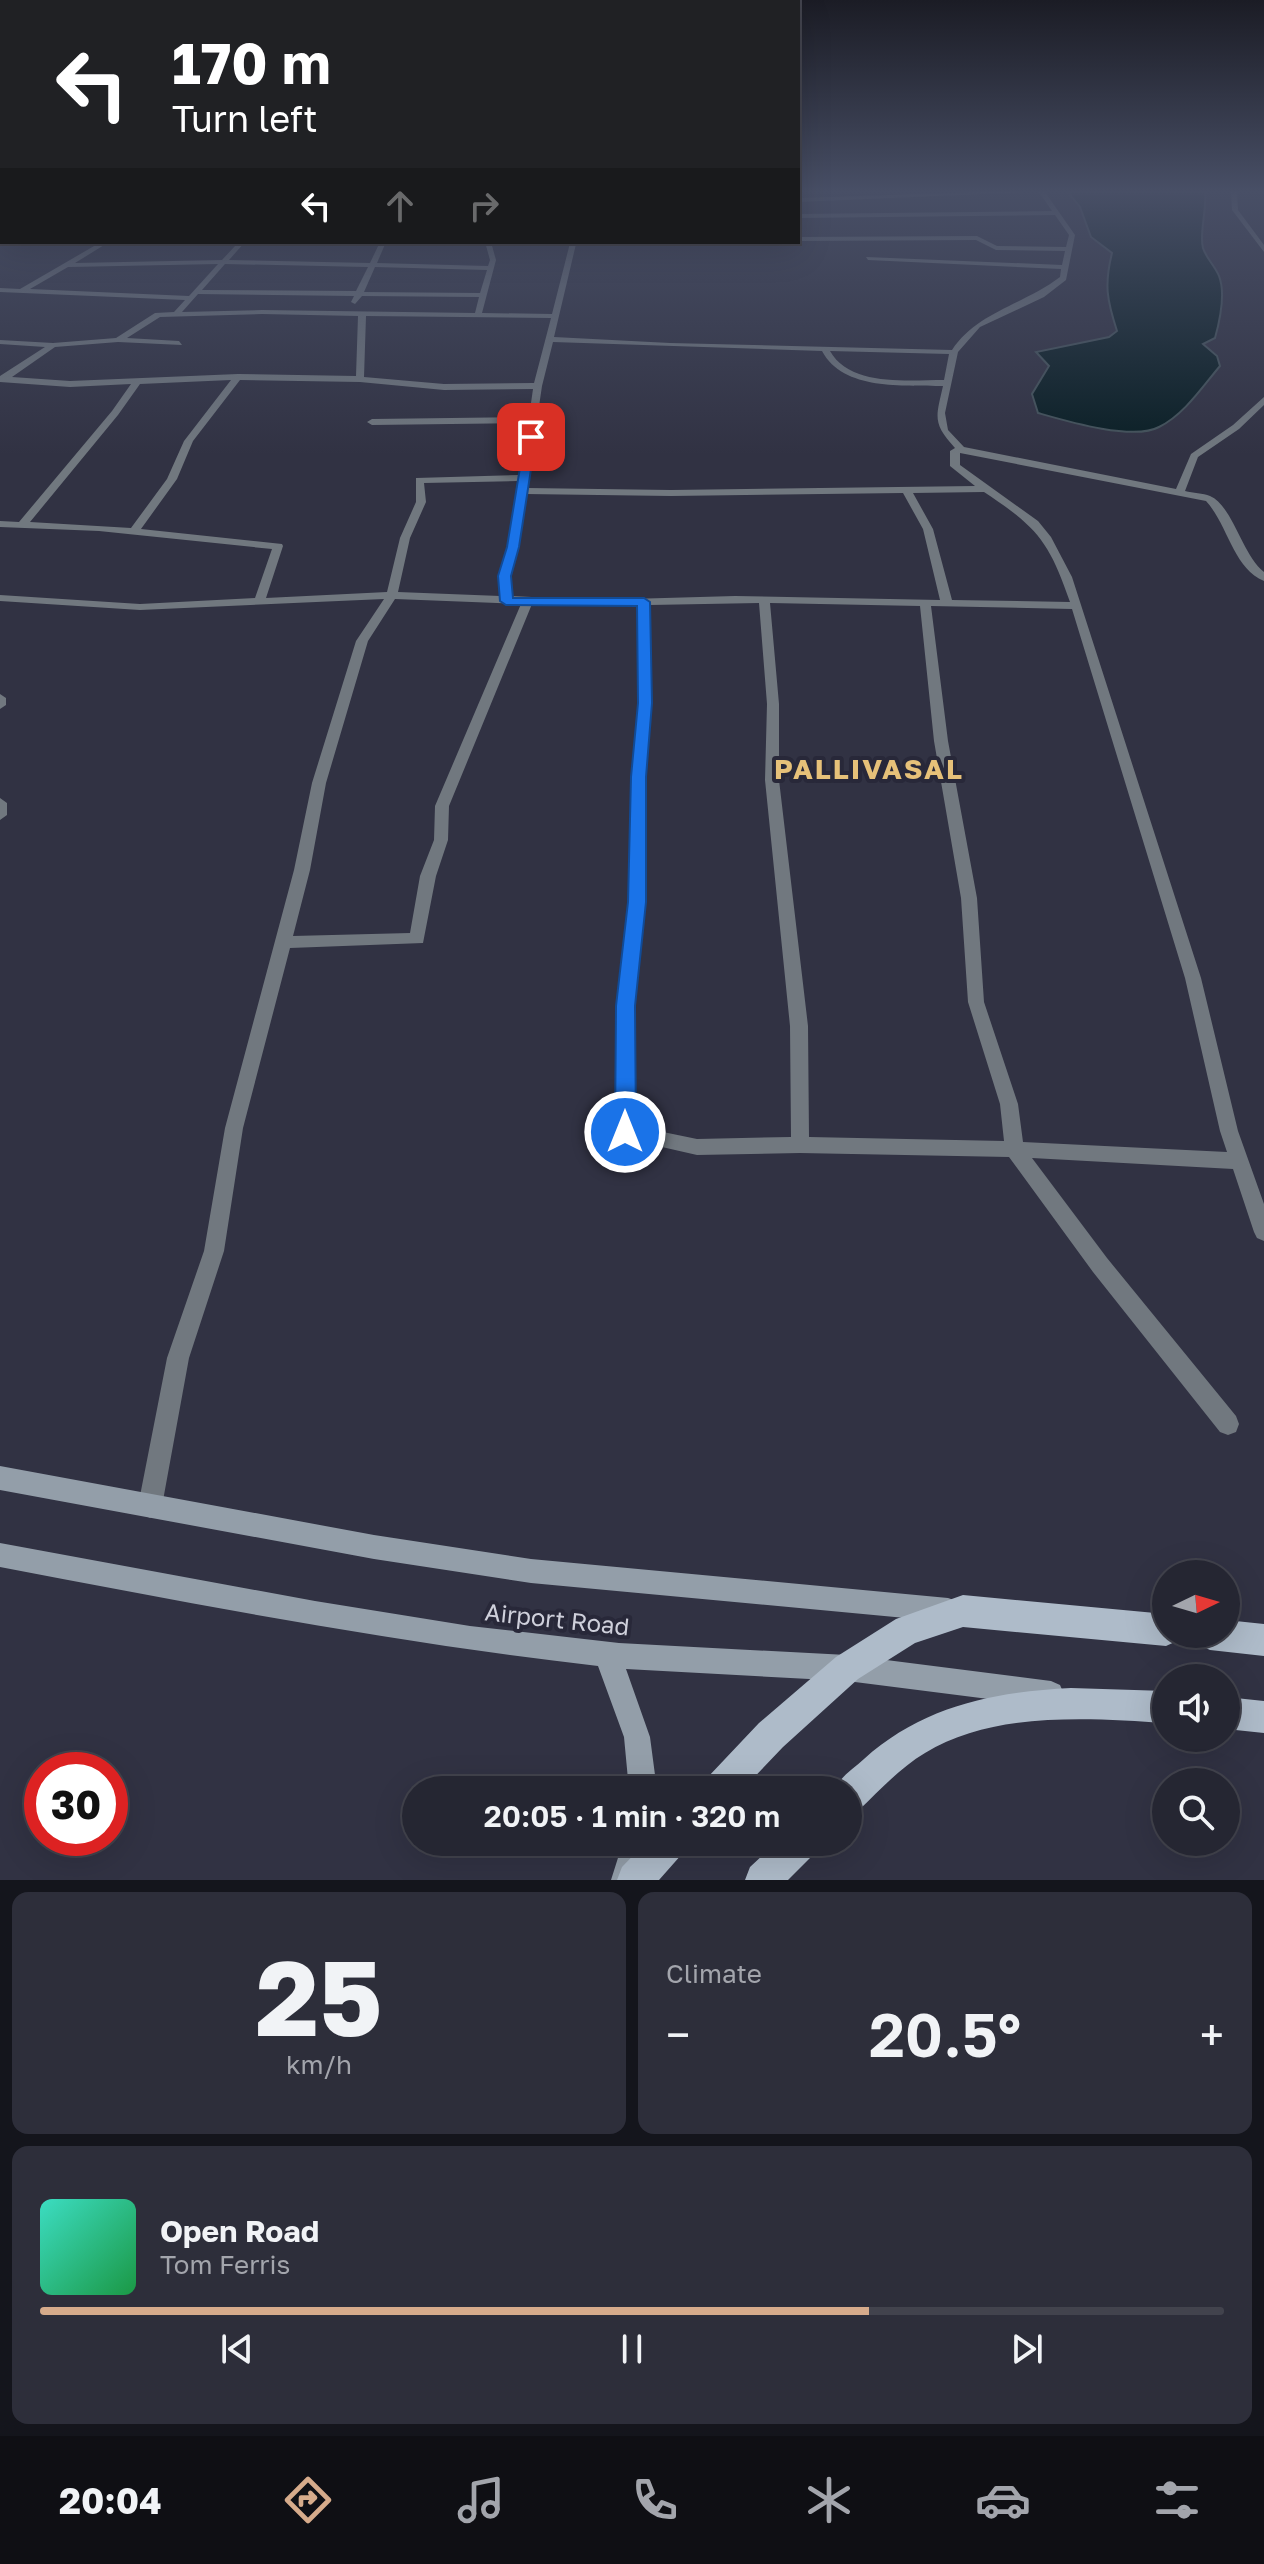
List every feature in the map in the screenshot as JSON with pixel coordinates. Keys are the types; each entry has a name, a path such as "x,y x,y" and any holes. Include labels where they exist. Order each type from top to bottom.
{"main road":[{"path":"0,1478 374,1547 531,1571 1152,1629"},
{"name":"Airport Road","path":"0,1555 315,1614 470,1639 606,1654 847,1668 1112,1702"},
{"path":"732,1776 771,1735 847,1668 907,1630 963,1611"},
{"path":"1240,1637 1264,1640"},
{"path":"606,1654 632,1713 643,1776"},
{"path":"862,1785 915,1739 978,1713 1112,1702 1152,1706"},
{"path":"1240,1714 1264,1717"},
{"path":"625,1880 633,1856"},
{"path":"635,1880 657,1856"},
{"path":"763,1880 788,1856"}],"street":[{"path":"21,291 40,280"},
{"path":"176,314 206,280"},
{"path":"348,313 366,280"},
{"path":"478,315 488,280"},
{"path":"506,601 504,576 513,547 538,386 564,280"},
{"path":"961,449 944,431 941,413 954,352 977,325 1041,295 1061,280"},
{"path":"0,290 193,295 484,295"},
{"path":"360,379 362,313"},
{"path":"118,340 158,315 176,314 557,316"},
{"path":"550,339 954,352"},
{"path":"0,342 53,345 118,340 179,343"},
{"path":"2,380 53,345"},
{"path":"824,348 825,354 850,375 948,383"},
{"path":"134,531 172,479 189,441 238,377"},
{"path":"2,380 70,384 238,377 360,379 444,387 538,386"},
{"path":"22,525 137,382"},
{"path":"1180,492 1194,456 1236,427 1264,400"},
{"path":"372,422 532,420"},
{"path":"1264,578 1251,569 1220,508 1209,499 1026,465 961,449 955,451 955,466 1036,525 1059,561 1077,606 1193,978 1225,1118 1264,1232"},
{"path":"150,1506 178,1358 214,1251 234,1128 283,942 319,783 362,641 392,595 405,538 421,502 419,480 671,493 984,489"},
{"path":"906,490 928,529 947,604"},
{"path":"0,524 134,531 278,546 259,602"},
{"path":"2,600 140,607 392,595 527,602 764,600 1077,606"},
{"path":"764,600 773,704 772,780 799,1026 800,1145"},
{"path":"283,942 417,939 428,876 441,840 442,806 527,602"},
{"path":"644,602 645,703 638,777 637,902 625,1006 625,1132 697,1147 800,1145 1014,1149 1239,1161"},
{"path":"925,603 941,741 969,898 976,1002 1009,1104 1014,1149 1100,1265 1228,1424"},
{"path":"0,698 0,705"},
{"path":"0,803 0,815"}],"water":[{"path":"1108,280 1220,280 1221,283 1222,299 1215,338 1203,344 1217,356 1220,366 1185,408 1168,422 1147,431 1117,431 1038,413 1032,394 1049,366 1036,352 1109,337 1117,331"}],"district":[{"name":"PALLIVASAL","path":"869,769"}],"route":[{"path":"531,437 513,547 504,576 506,601 644,602 645,703 638,777 637,902 625,1006 625,1132"}]}
